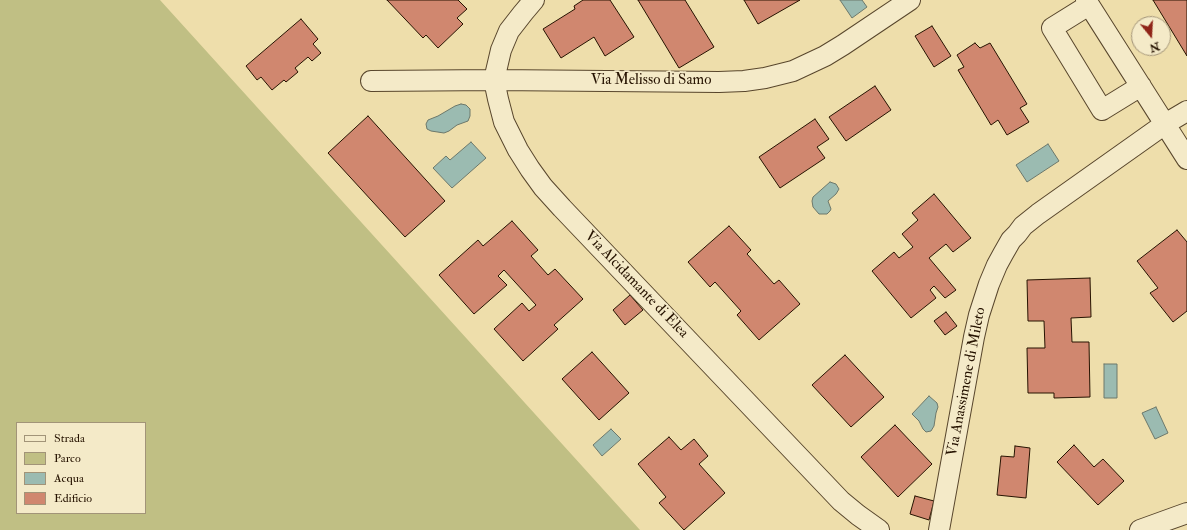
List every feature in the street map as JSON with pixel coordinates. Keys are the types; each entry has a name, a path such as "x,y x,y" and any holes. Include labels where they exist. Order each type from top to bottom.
{"street":[{"name":"Via Alcidamante di Elea","path":"534,0 509,31 500,55 494,80 500,110 508,132 524,159 543,187 567,214 841,501 879,530"},
{"name":"Via Melisso di Samo","path":"371,81 494,80 719,82 765,78 793,71 825,56 910,0"},
{"path":"1141,86 1102,110 1052,28 1088,3 1141,86 1187,159"},
{"name":"Via Anassimene di Mileto","path":"939,530 974,336 979,315 996,265 1011,240 1038,214 1165,124 1187,111"},
{"path":"1140,530 1187,513"}],"green space":[{"path":"0,0 160,0 640,530 0,530"}],"water":[{"path":"840,0 862,0 867,7 852,18"},
{"path":"461,104 466,105 470,109 468,121 457,125 444,133 427,129 426,124 428,120"},
{"path":"471,142 486,158 452,188 433,168 446,156 450,160"},
{"path":"1048,144 1059,161 1027,182 1016,165"},
{"path":"830,182 836,184 839,189 828,201 831,209 830,211 827,214 819,214 813,207 813,197"},
{"path":"1104,364 1117,364 1117,398 1104,398"},
{"path":"929,396 937,403 938,407 934,426 931,431 926,432 919,421 912,414"},
{"path":"1156,407 1168,433 1155,439 1142,413"},
{"path":"611,429 621,439 602,456 593,445"}],"building":[{"path":"387,0 458,0 467,9 457,18 463,24 438,48 426,35 423,38"},
{"path":"583,0 610,0 634,37 605,56 594,37 561,58 543,29 575,9 574,6"},
{"path":"638,0 685,0 714,47 679,68"},
{"path":"744,0 800,0 758,24"},
{"path":"1153,0 1187,0 1187,56 1171,30 1171,16 1163,16"},
{"path":"301,19 318,39 313,44 321,53 312,61 308,57 295,68 298,72 286,82 284,80 272,90 261,77 257,80 246,66"},
{"path":"932,26 951,56 934,67 915,36"},
{"path":"975,43 980,48 990,43 1027,104 1020,108 1029,122 1007,135 998,120 991,125 958,70 964,67 957,55"},
{"path":"875,86 891,110 846,141 829,117"},
{"path":"368,116 445,201 405,237 328,153"},
{"path":"815,119 829,139 817,147 825,158 780,188 759,157"},
{"path":"934,194 971,238 953,252 946,244 929,258 956,290 945,298 934,286 930,290 936,298 911,318 872,271 894,252 899,258 913,247 902,234 918,220 912,213"},
{"path":"512,221 538,250 531,256 548,275 555,269 583,299 554,325 558,329 523,361 494,329 522,303 529,311 536,305 504,270 498,276 507,285 474,314 439,275 478,240 483,246"},
{"path":"729,226 751,250 747,254 774,284 779,280 800,304 759,340 737,315 741,311 715,282 710,287 688,262"},
{"path":"1177,230 1187,242 1187,311 1173,322 1150,293 1158,288 1137,261"},
{"path":"1090,278 1091,317 1071,318 1072,342 1089,342 1090,397 1054,398 1054,393 1028,393 1027,348 1045,348 1044,321 1028,321 1027,280"},
{"path":"630,295 643,310 625,325 613,310"},
{"path":"946,312 957,326 945,335 934,321"},
{"path":"592,352 629,393 599,420 562,379"},
{"path":"845,355 884,397 851,427 812,385"},
{"path":"895,425 932,464 898,497 861,457"},
{"path":"669,437 681,450 694,439 708,456 699,464 725,493 684,530 659,503 666,497 638,464"},
{"path":"1074,445 1094,467 1103,459 1124,481 1098,505 1057,462"},
{"path":"1015,446 1030,448 1026,498 997,495 1001,456 1014,457"},
{"path":"915,496 934,501 929,520 910,514"}]}
